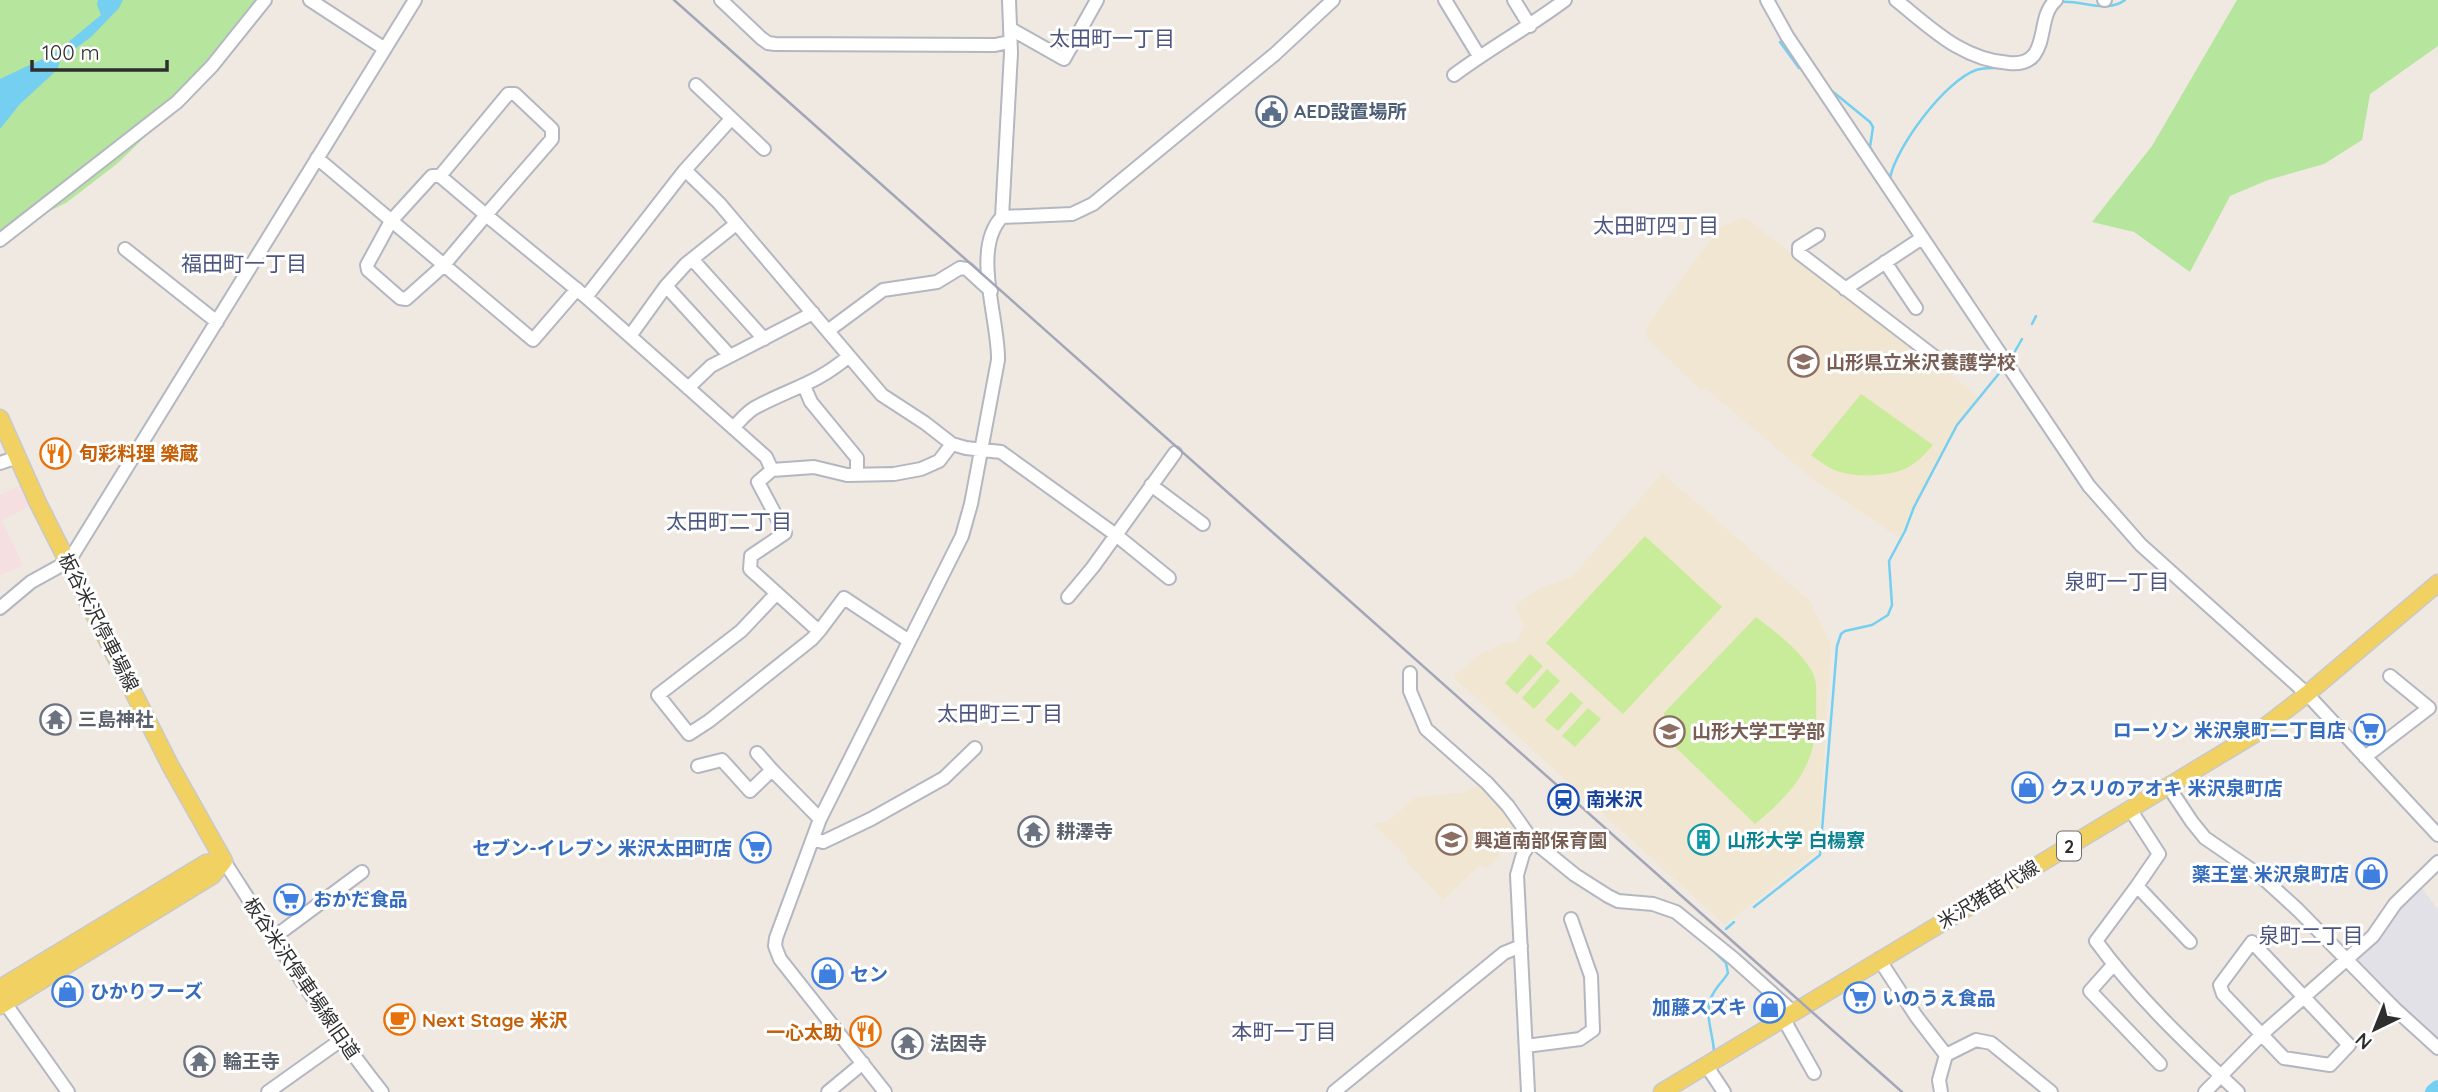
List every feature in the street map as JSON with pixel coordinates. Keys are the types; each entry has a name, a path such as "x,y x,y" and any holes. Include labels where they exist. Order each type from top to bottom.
{"main road":[{"name":"板谷米沢停車場線","path":"0,418 38,503 170,765 224,861"},
{"name":"米沢猪苗代線","path":"1662,1092 2258,732 2438,583"},
{"path":"1,998 212,876 224,861"}],"street":[{"path":"0,240 177,102 212,66 265,0"},
{"path":"310,0 385,49"},
{"path":"0,608 31,582 69,561 415,0"},
{"path":"721,0 761,38 775,44 995,45 1010,36"},
{"path":"885,1092 780,959 775,946 820,819 962,536 971,504 998,360 987,249 989,238 1002,217 1010,53 1009,0"},
{"path":"1010,36 1064,59 1097,0"},
{"path":"1002,217 1072,214 1093,204 1275,54 1333,0"},
{"path":"1446,0 1479,56"},
{"path":"1514,0 1530,26"},
{"path":"1454,75 1565,0"},
{"path":"1767,0 1787,36 2071,461 2102,502 2141,545 2307,694 2438,835"},
{"path":"1896,0 1959,49 1994,61 2018,63 2025,62 2035,54 2045,19 2056,0"},
{"path":"696,85 764,149"},
{"path":"440,176 508,94 515,94 552,129 552,139 486,215 443,265 407,299 400,298 368,270 367,265 391,221 432,176 440,176 486,215 581,293 630,336 766,457 772,470"},
{"path":"317,159 533,340 581,293 731,119"},
{"path":"685,170 829,330 882,395 953,444 1001,452 1116,535 1169,578"},
{"path":"630,336 666,286 692,259 736,224"},
{"path":"1818,235 1799,247 1799,253 1944,364"},
{"path":"1845,289 1922,238"},
{"path":"125,249 217,322"},
{"path":"692,259 764,339"},
{"path":"1885,262 1916,308"},
{"path":"829,330 883,290 937,282 960,268 967,269 991,291"},
{"path":"666,286 730,356"},
{"path":"688,388 711,366 813,313"},
{"path":"733,428 755,407 804,386 834,369 849,356"},
{"path":"804,386 811,402 857,458 857,475"},
{"path":"820,630 750,569 751,556 785,533 758,482 772,470 814,467 857,475 894,474 921,469 939,461 953,444"},
{"path":"1068,597 1093,567 1175,453"},
{"path":"0,463 18,457"},
{"path":"1151,485 1203,524"},
{"path":"777,593 741,631 659,695 689,734 812,639 844,598 909,641"},
{"path":"1410,673 1410,691 1426,729 1487,783 1508,806 1532,840 1574,875 1608,896 1618,901 1664,907 1682,916 1788,1015 1814,1073"},
{"path":"2365,757 2429,708 2389,676"},
{"path":"813,839 823,842 923,790 944,778 975,748"},
{"path":"757,753 820,819"},
{"path":"698,766 723,760 750,791 772,771"},
{"path":"2168,786 2205,838 2262,877 2438,1048"},
{"path":"2130,809 2159,854 2096,941 2183,1039 2238,1092"},
{"path":"1528,1092 1517,875 1523,854 1532,840"},
{"name":"板谷米沢停車場線旧道","path":"224,861 341,1040 382,1092"},
{"path":"2205,1092 2261,1035 2373,936 2395,904 2438,862"},
{"path":"274,938 362,872"},
{"path":"2137,886 2190,942"},
{"path":"1526,1046 1580,1039 1593,1030 1591,976 1571,919"},
{"path":"2252,942 2349,1045 2330,1065 2284,1058 2261,1035 2223,994 2220,985 2252,942"},
{"path":"1334,1092 1504,953 1521,946"},
{"path":"1879,959 1916,1016 1946,1055"},
{"path":"2114,964 2090,991 2160,1064"},
{"path":"1,998 68,1092"},
{"path":"268,1092 341,1040"},
{"path":"1941,1092 1939,1080 1946,1055 1976,1040 1991,1043 2051,1092"},
{"path":"828,1092 863,1063"},
{"path":"1706,1065 1724,1092"}],"shaded area":[{"name":"山形県立米沢養護学校","path":"1744,217 1978,398 1956,425 1899,538 1814,480 1705,388 1701,390 1647,339 1646,329 1661,306 1720,228"},
{"name":"山形大学工学部","path":"1662,473 1810,601 1831,645 1818,851 1725,925 1453,677 1480,654 1504,643 1516,642 1524,626 1515,605 1539,589 1572,577"},
{"path":"23,484 33,505 2,520 23,566 0,575 0,495"},
{"name":"興道南部保育園","path":"1482,784 1506,810 1517,831 1489,868 1480,865 1443,900 1406,862 1407,857 1373,824 1387,822 1416,797 1461,793"},
{"path":"2419,884 2438,910 2438,1043 2351,960"}],"green space":[{"path":"0,0 267,0 215,69 118,163 66,203 0,235"},
{"path":"2237,0 2438,0 2438,46 2370,94 2362,140 2324,164 2268,180 2230,196 2190,272 2134,232 2092,222 2152,146"},
{"path":"1861,394 1933,445 1907,468 1876,475 1846,474 1811,455"},
{"path":"1645,536 1722,607 1623,714 1546,643"},
{"path":"1756,617 1790,645 1811,671 1815,679 1816,726 1809,759 1794,786 1755,824 1667,739 1664,713"},
{"path":"1530,654 1543,666 1517,694 1505,683"},
{"path":"1547,669 1560,681 1534,709 1522,698"},
{"path":"1571,692 1583,703 1558,731 1545,720"},
{"path":"1588,708 1601,719 1575,747 1562,736"}],"water":[{"path":"98,0 123,0 119,8 91,37 61,59 57,70 20,104 0,129 0,79 55,53 101,15"}],"waterway":[{"path":"2061,2 2110,6 2125,0"},
{"path":"1780,42 1799,68"},
{"path":"2027,67 2036,63 2040,56"},
{"path":"1890,178 1894,165 1912,133 1950,87 1976,70 2003,68"},
{"path":"1832,91 1870,122 1873,127 1870,147 1877,159"},
{"path":"1887,173 1897,189"},
{"path":"1919,221 1947,264"},
{"path":"1959,280 1999,342"},
{"path":"2032,324 2036,316"},
{"path":"2010,360 2022,339"},
{"path":"1754,907 1820,855 1837,646 1841,634 1872,625 1888,615 1892,605 1889,561 1914,507 1957,425 2001,371"},
{"path":"1726,929 1734,922"},
{"path":"1713,950 1726,963 1728,973 1714,992 1709,1006 1714,1052"},
{"path":"2433,1092 2438,1088"}],"railway":[{"path":"674,0 1902,1092"}],"place":[{"name":"AED設置場所","path":"1271,111"},
{"name":"山形県立米沢養護学校","path":"1803,362"},
{"name":"旬彩料理 樂蔵","path":"56,453"},
{"name":"三島神社","path":"55,719"},
{"name":"ローソン 米沢泉町二丁目店","path":"2369,730"},
{"name":"山形大学工学部","path":"1669,731"},
{"name":"クスリのアオキ 米沢泉町店","path":"2027,788"},
{"name":"南米沢","path":"1563,799"},
{"name":"耕澤寺","path":"1033,831"},
{"name":"興道南部保育園","path":"1451,840"},
{"name":"山形大学 白楊寮","path":"1704,840"},
{"name":"セブン-イレブン 米沢太田町店","path":"755,848"},
{"name":"薬王堂 米沢泉町店","path":"2372,874"},
{"name":"おかだ食品","path":"290,899"},
{"name":"セン","path":"827,974"},
{"name":"ひかりフーズ","path":"67,991"},
{"name":"いのうえ食品","path":"1859,998"},
{"name":"加藤スズキ","path":"1770,1007"},
{"name":"Next Stage 米沢","path":"399,1020"},
{"name":"一心太助","path":"865,1032"},
{"name":"法因寺","path":"907,1043"},
{"name":"輪王寺","path":"200,1061"}],"district":[{"name":"太田町一丁目","path":"1112,38"},
{"name":"太田町四丁目","path":"1656,225"},
{"name":"福田町一丁目","path":"244,263"},
{"name":"太田町二丁目","path":"729,521"},
{"name":"泉町一丁目","path":"2117,581"},
{"name":"太田町三丁目","path":"1000,713"},
{"name":"泉町二丁目","path":"2311,935"},
{"name":"本町一丁目","path":"1284,1031"}]}
